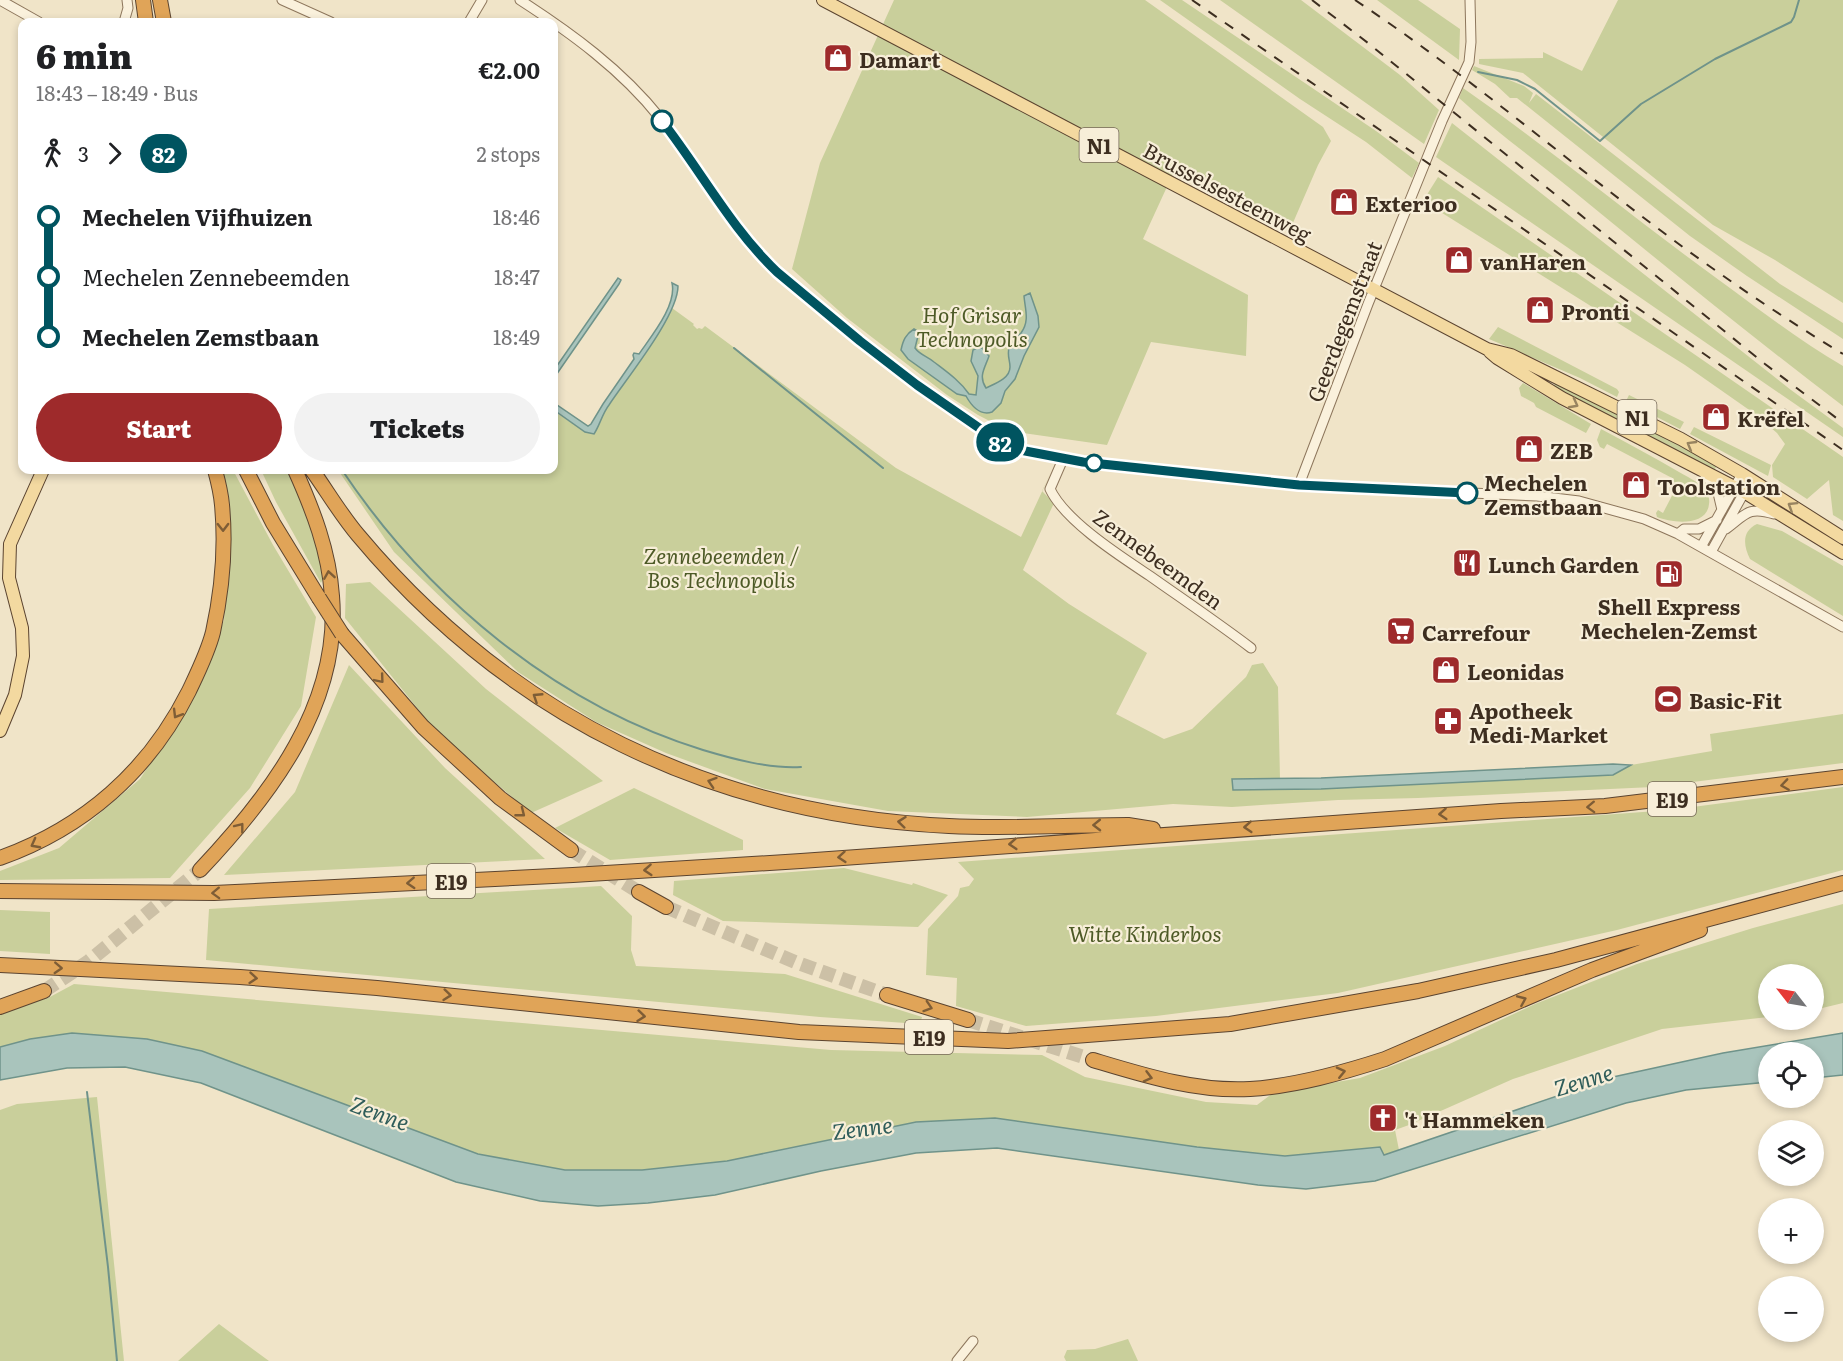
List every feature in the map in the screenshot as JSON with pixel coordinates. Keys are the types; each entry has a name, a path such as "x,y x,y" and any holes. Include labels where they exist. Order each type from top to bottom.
{"highway":[{"path":"143,0 145,18"},
{"path":"160,0 163,18"},
{"path":"0,858 29,848 99,802 135,772 180,710 213,634 220,589 223,547 222,504 216,474"},
{"path":"248,474 273,523 342,634 423,727 500,798 571,850"},
{"path":"200,870 232,837 274,784 310,716 325,673 333,624 332,595 321,534 297,474"},
{"path":"315,474 357,534 443,624 528,691 571,718 626,748 681,772 741,791 810,808 867,818 950,826 1128,825 1176,832"},
{"name":"E19","path":"0,891 238,892 790,861 1501,810 1605,806 1843,777"},
{"name":"E19","path":"0,965 228,977 377,988 799,1032 1008,1041 1230,1024 1418,991 1556,960 1843,883"},
{"path":"639,892 666,907"},
{"path":"1092,1060 1154,1078 1204,1087 1239,1089 1301,1081 1350,1070 1394,1055 1592,970 1778,901"},
{"path":"0,1007 44,991"},
{"path":"887,995 968,1020"}],"main road":[{"name":"Brusselsesteenweg","path":"824,0 1487,349 1497,358 1562,398 1739,490 1843,553"},
{"name":"Brusselsesteenweg","path":"1487,349 1511,355 1681,439 1747,477 1843,538"},
{"path":"0,731 15,695 23,656 22,628 9,578 5,544 41,474"}],"street":[{"path":"0,0 32,18"},
{"path":"125,18 128,9 127,0"},
{"path":"282,0 322,18"},
{"path":"471,18 482,0"},
{"path":"520,0 546,18"},
{"name":"Geerdegemstraat","path":"1299,485 1435,138 1469,62 1470,0"},
{"path":"558,27 588,48 643,98 763,258 803,294 910,379 998,441 1036,455 1063,459 1299,485 1537,496 1570,500 1616,510 1678,534 1843,627"},
{"name":"Zennebeemden","path":"1063,459 1050,489 1053,496 1076,520 1104,545 1251,648"},
{"path":"1702,471 1718,493 1722,510"},
{"path":"1701,547 1722,510 1747,477"},
{"path":"1711,552 1739,490"},
{"path":"1722,532 1740,516 1750,511 1762,511 1785,518"},
{"path":"1678,534 1684,529 1699,529 1717,520"},
{"path":"957,1361 973,1341"}],"green space":[{"name":"Hof Grisar Technopolis","path":"894,0 1145,0 1323,127 1331,141 1289,232 1177,165 1143,239 1248,295 1246,356 1151,342 1107,445 1009,431 947,395 847,318 792,269 820,163"},
{"path":"1160,0 1182,0 1376,131 1419,163 1412,178 1366,142 1300,99"},
{"path":"1220,0 1301,0 1400,75 1439,110 1424,144"},
{"path":"1377,0 1418,0 1460,29 1459,60"},
{"path":"1618,0 1843,0 1843,303 1775,260 1713,225 1523,73 1479,64 1479,59 1543,58 1543,52 1582,71"},
{"path":"1474,66 1524,86 1533,93 1529,103 1536,94 1780,284 1843,323 1843,339 1690,236 1517,98 1510,98 1495,84 1472,70"},
{"path":"1463,88 1760,311 1843,366 1843,406 1486,122 1459,98"},
{"path":"1452,123 1791,390 1843,428 1843,437 1436,157"},
{"path":"1438,177 1843,457 1843,521 1833,515 1829,480 1807,499 1773,477 1772,465 1785,444 1777,433 1755,414 1685,365 1423,201"},
{"name":"Zennebeemden / Bos Technopolis","path":"672,308 694,324 697,329 705,326 896,468 1021,537 1042,491 1054,503 1023,570 1069,604 1147,653 1116,714 1164,739 1192,729 1246,677 1252,665 1263,663 1278,687 1280,779 1233,779 1247,790 1613,775 1631,765 1712,751 1710,734 1843,714 1843,763 1653,787 1338,800 1232,807 1173,804 1027,817 888,811 765,789 666,753 596,722 518,672 394,552 341,474 558,474 558,414 585,432 597,429 601,416 648,350"},
{"path":"1498,327 1617,389 1619,392 1617,397 1580,378 1489,339"},
{"path":"1523,383 1591,424 1586,433 1536,407 1534,403 1521,396 1519,388"},
{"path":"1555,383 1717,465 1713,473 1580,402 1554,386"},
{"path":"1629,395 1684,422 1680,429 1626,401"},
{"path":"1694,427 1771,465 1768,476 1690,434"},
{"path":"1601,429 1701,485 1709,497 1707,511 1696,520 1680,522 1657,517 1656,513 1658,510 1663,513 1676,488 1671,485 1674,479 1607,444 1604,449 1600,447 1597,440"},
{"path":"223,474 235,474 273,545 316,617 301,706 250,788 170,878 0,880 0,871 59,848 140,779 196,692 224,620 229,520"},
{"path":"263,474 292,474 318,551 323,579 321,583"},
{"path":"1757,524 1782,531 1843,566 1843,616 1750,559 1746,549 1746,534"},
{"path":"370,582 486,689 603,781 531,813 438,734 345,618 346,584"},
{"path":"349,665 445,768 545,859 224,875 295,792"},
{"name":"Witte Kinderbos","path":"1843,787 1843,870 1617,930 1338,993 1156,1016 1026,1026 956,1006 957,978 926,975 928,929 958,896 960,888 969,886 974,879 958,862 1670,810"},
{"path":"634,788 743,840 743,850 610,860 555,828"},
{"path":"844,868 912,885 913,883 948,895 918,927 723,921 673,895 674,881"},
{"path":"601,886 632,916 631,950 636,966 785,974 922,1017 920,1024 820,1017 206,960 209,909"},
{"path":"1843,904 1843,1003 1824,1008 1824,964 1758,964 1758,1018 1662,1029 1513,1079 1395,1130 1399,1150 1384,1155 1379,1147 1285,1156 916,1122 727,1161 642,1170 565,1170 478,1154 202,1051 147,1039 0,1047 0,1015 47,996 48,998 74,984 831,1050 1042,1055 1085,1077 1206,1102 1257,1105 1273,1093 1360,1078 1445,1046 1535,1004 1637,964 1753,928"},
{"path":"0,910 50,912 50,954 0,951"},
{"path":"97,1097 124,1361 0,1361 0,1110 17,1104"},
{"path":"219,1324 269,1361 178,1361"},
{"path":"1128,1339 1138,1361 1066,1361 1064,1357 1067,1350 1095,1349"}],"water":[{"path":"618,278 621,280 558,372 558,364"},
{"path":"672,283 678,286 670,314 607,408 594,434 585,432 558,413 558,406 588,426 591,424 634,359 634,353 639,354 662,320 673,292"},
{"path":"1030,293 1038,316 1039,327 1015,379 1005,391 1001,403 992,412 976,409 966,396 957,394 908,359 901,350 909,333 914,329 919,332 915,348 953,377 969,394 976,395 978,376 971,361 973,350 982,348 989,356 982,376 986,388 1005,378 1010,367 1009,348 1025,324 1024,296"},
{"path":"1631,765 1613,775 1321,789 1233,790 1232,779 1321,778"},
{"name":"Zenne","path":"72,1033 147,1039 202,1051 478,1154 565,1170 642,1170 727,1161 916,1122 995,1118 1197,1147 1285,1156 1380,1147 1384,1155 1613,1077 1723,1053 1758,1047 1758,1083 1686,1090 1626,1103 1375,1181 1306,1189 1258,1185 997,1148 916,1153 821,1171 715,1195 598,1206 540,1201 456,1182 201,1083 125,1067 67,1068 0,1080 0,1047 30,1039"},
{"name":"Zenne","path":"1843,1033 1843,1075 1824,1077 1824,1042 1789,1042"}],"waterway":[{"path":"1478,72 1517,80 1535,89 1600,141 1641,104 1715,59 1791,22 1799,0"},
{"path":"734,348 883,468"},
{"path":"345,474 376,517 455,603 499,641 547,675 597,705 649,730 703,750 764,765 801,767"},
{"path":"87,1092 117,1361"}],"tunnel":[{"path":"571,850 639,892"},
{"path":"44,991 89,961 200,870"},
{"path":"666,907 795,962 887,995"},
{"path":"968,1020 1093,1060"}],"railway":[{"path":"1192,0 1843,450"},
{"path":"1312,0 1765,364 1843,423"},
{"path":"1355,0 1469,81 1699,259 1770,308 1843,354"}],"bus line":[{"name":"82","path":"662,121 733,222 777,272 917,385 998,441 1036,455 1083,462 1299,485 1467,493"}],"place":[{"name":"Damart","path":"838,58"},
{"name":"Exterioo","path":"1344,202"},
{"name":"vanHaren","path":"1459,260"},
{"name":"Pronti","path":"1540,310"},
{"name":"Krëfel","path":"1716,417"},
{"name":"ZEB","path":"1529,449"},
{"name":"Toolstation","path":"1636,485"},
{"name":"Mechelen Zemstbaan","path":"1467,493"},
{"name":"Lunch Garden","path":"1467,563"},
{"name":"Shell Express Mechelen-Zemst","path":"1669,574"},
{"name":"Carrefour","path":"1401,631"},
{"name":"Leonidas","path":"1446,670"},
{"name":"Basic-Fit","path":"1668,699"},
{"name":"Apotheek Medi-Market","path":"1448,721"},
{"name":"'t Hammeken","path":"1383,1118"}]}
